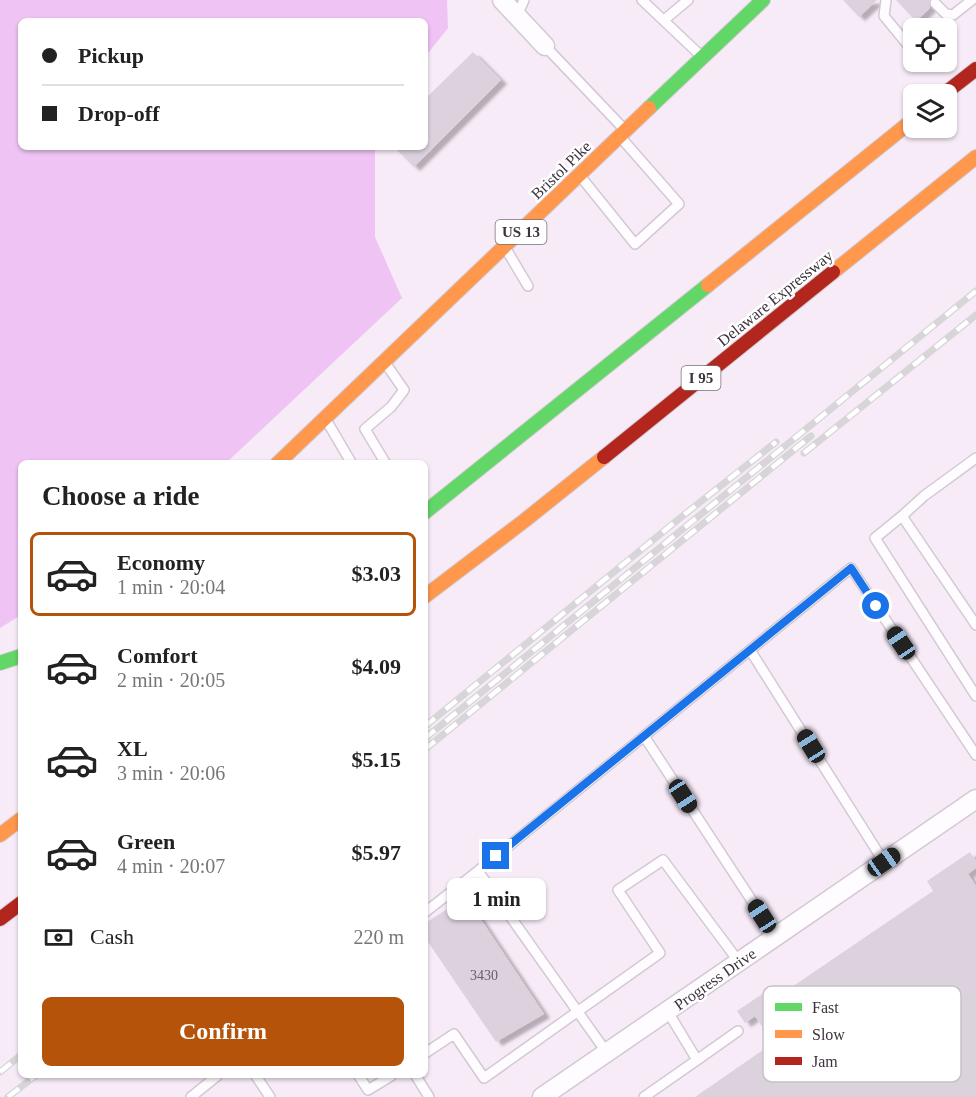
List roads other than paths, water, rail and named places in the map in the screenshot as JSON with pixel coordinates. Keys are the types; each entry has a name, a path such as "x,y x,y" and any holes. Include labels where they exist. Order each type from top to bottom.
{"main road":[{"name":"Bristol Pike","path":"282,460 764,0"},
{"path":"957,84 976,69"},
{"path":"428,510 903,128"},
{"name":"Delaware Expressway","path":"428,594 533,513 976,157"},
{"path":"0,663 18,657"},
{"path":"0,835 18,821"},
{"path":"0,919 18,905"}],"street":[{"path":"502,0 521,8 545,46"},
{"name":"Progress Drive","path":"542,1097 976,799"}],"lane":[{"path":"642,0 703,58"},
{"path":"664,20 688,0"},
{"path":"886,0 884,16 903,39"},
{"path":"935,3 948,16 957,13 969,2"},
{"path":"545,46 623,134 679,204 635,244 580,176"},
{"path":"505,247 528,286"},
{"path":"384,460 365,429 391,407 404,390 385,362"},
{"path":"325,418 350,460"},
{"path":"976,458 924,496 875,538 976,696"},
{"path":"902,516 976,625"},
{"path":"428,910 851,568 976,755"},
{"path":"750,650 884,862"},
{"path":"644,736 775,936"},
{"path":"428,1051 454,1034 484,1078 660,953 618,890 663,860 739,962"},
{"path":"478,871 607,1053"},
{"path":"668,1012 698,1060"},
{"path":"644,1097 738,1031"},
{"path":"190,1097 214,1078"},
{"path":"257,1078 270,1097"},
{"path":"360,1078 370,1093 389,1078"},
{"path":"417,1078 429,1097"}],"railway":[{"path":"428,736 976,291"},
{"path":"804,453 976,315"},
{"path":"428,747 811,436"},
{"path":"428,724 776,442"},
{"path":"0,1072 18,1057"},
{"path":"8,1097 32,1078"}]}
